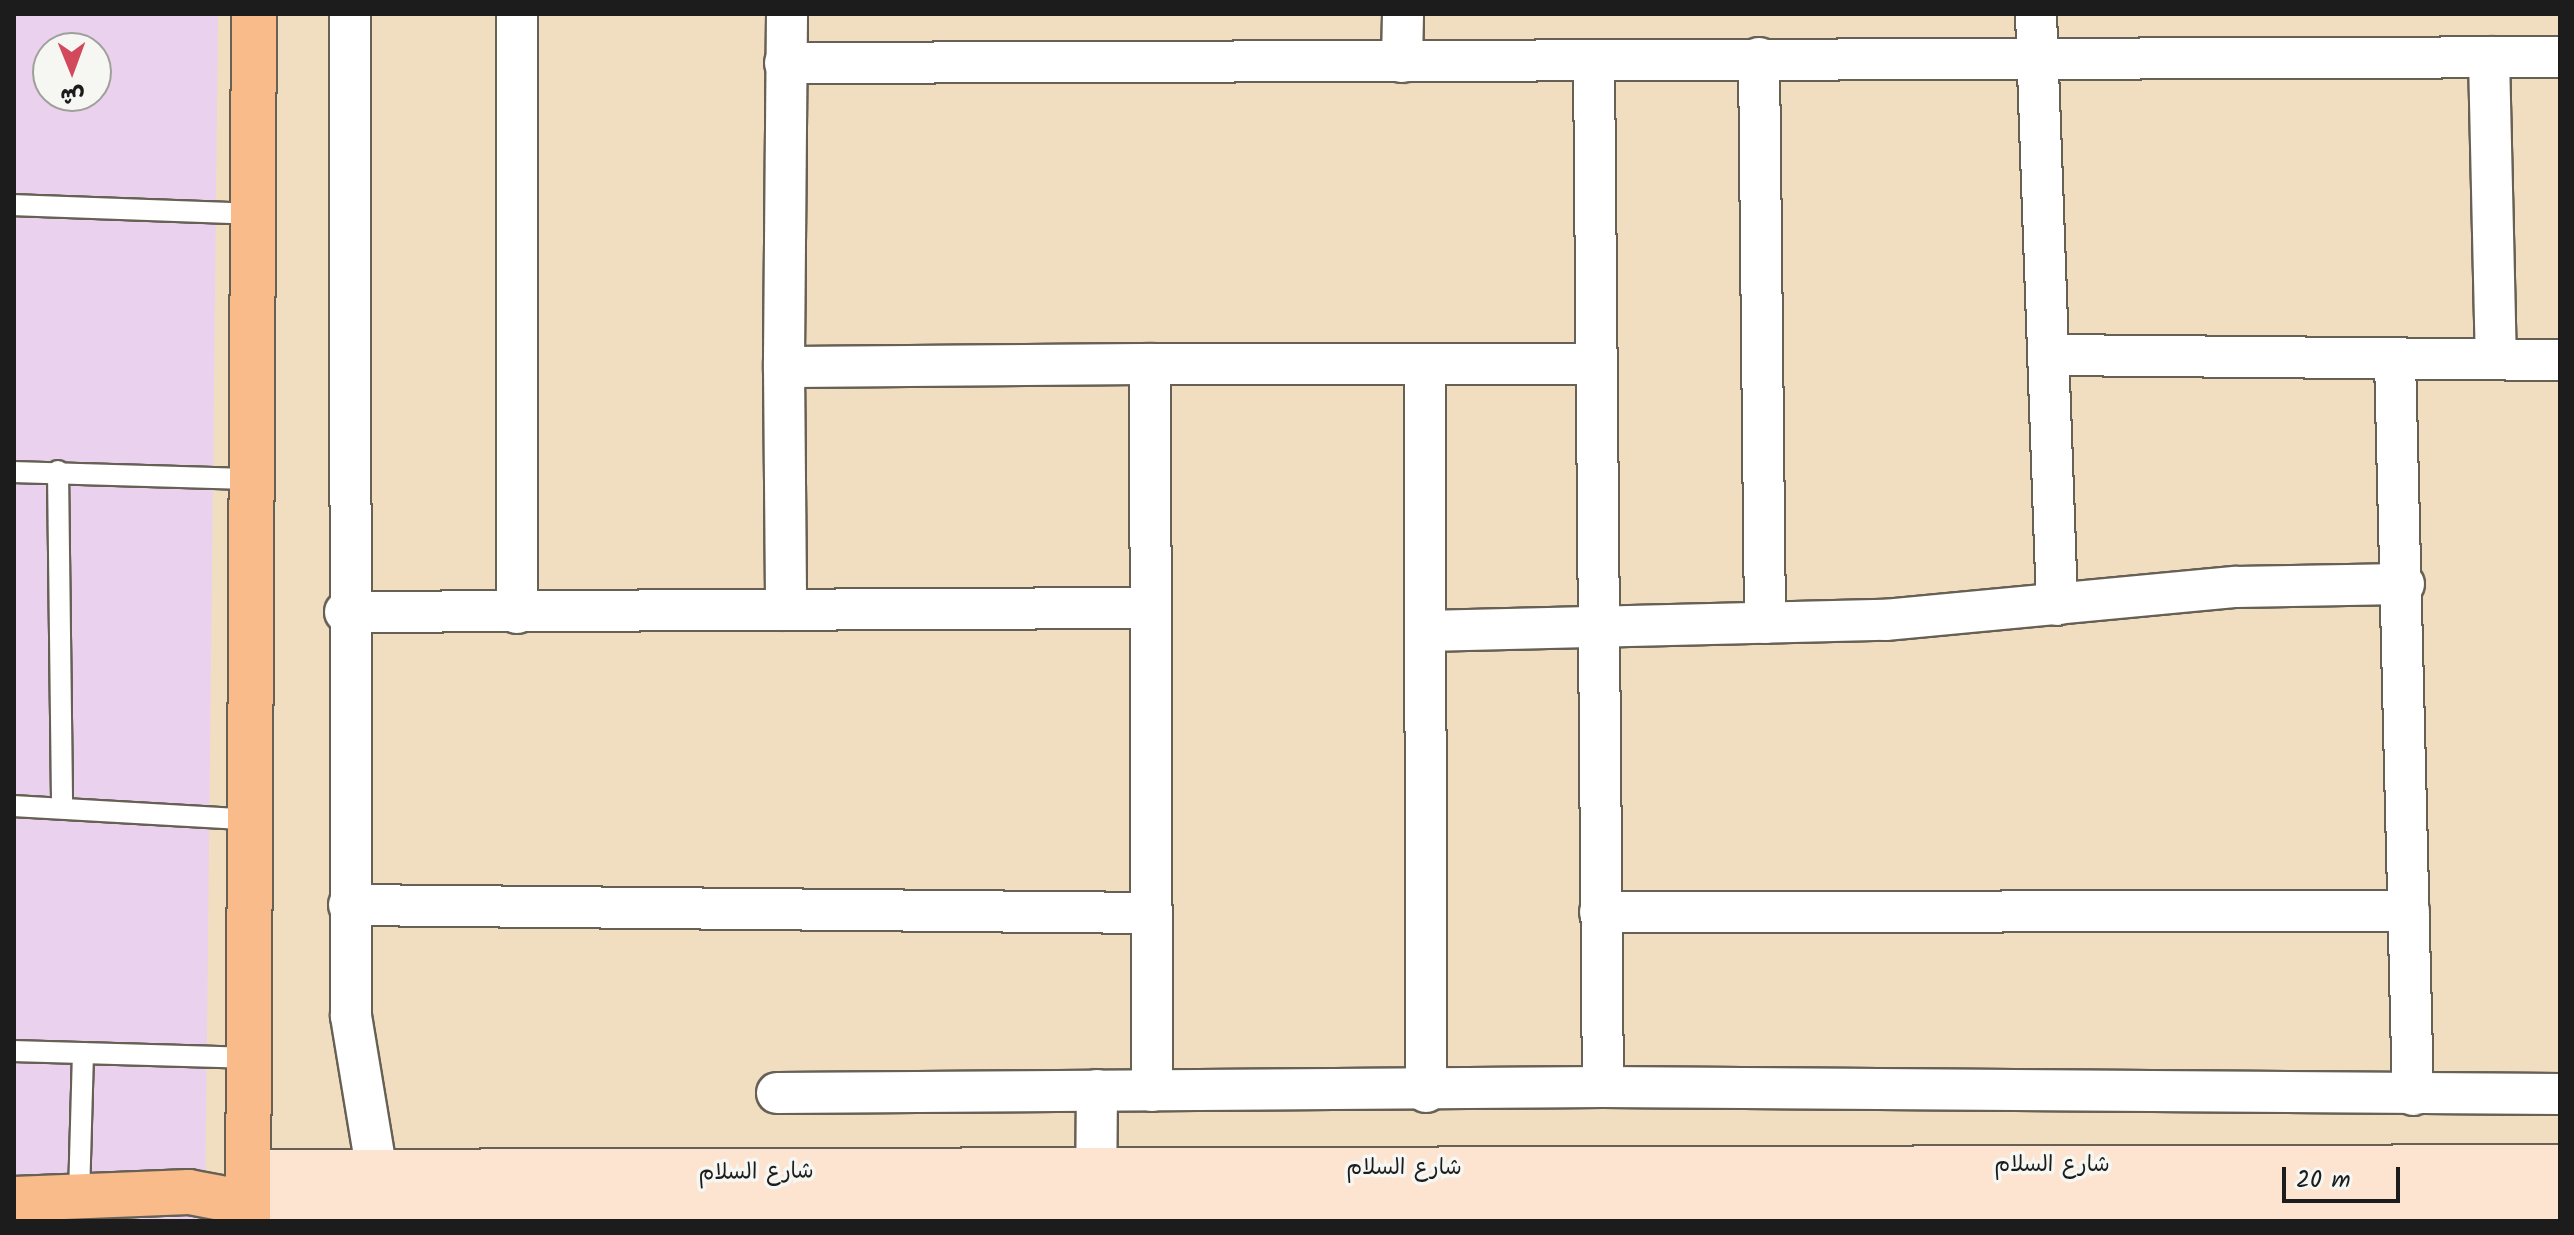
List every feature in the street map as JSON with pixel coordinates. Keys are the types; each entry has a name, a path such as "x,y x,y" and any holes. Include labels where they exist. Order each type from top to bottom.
{"main road":[{"path":"14,1199 189,1192 248,1199 255,820 254,14"},
{"name":"شارع السلام","path":"248,1199 382,1189 602,1202 869,1202 1095,1190 2560,1167"},
{"name":"شارع السلام","path":"1095,1190 1826,1215 2266,1214 2560,1206"}],"street":[{"path":"350,14 345,612 351,1016 382,1189"},
{"path":"517,14 517,613"},
{"path":"786,610 784,367 787,14"},
{"path":"1402,62 1403,14"},
{"path":"2036,14 2053,355 2057,605"},
{"path":"785,63 1594,61 2037,54 2560,57"},
{"path":"2489,57 2496,359"},
{"path":"1759,58 1765,623"},
{"path":"1594,61 1603,1087"},
{"path":"2053,355 2560,360"},
{"path":"2395,360 2404,584 2413,1095"},
{"path":"1150,364 1152,1091"},
{"path":"1425,364 1426,1092"},
{"path":"784,367 1596,364"},
{"path":"1426,631 1984,615 2236,587 2404,584"},
{"path":"345,612 1149,608"},
{"path":"349,905 1151,913"},
{"path":"1600,912 2409,911"},
{"path":"777,1093 1097,1090 1426,1092 1603,1087 2560,1094"},
{"path":"1095,1190 1097,1090"}],"lane":[{"path":"14,205 255,214"},
{"path":"58,471 62,807"},
{"path":"14,472 254,479"},
{"path":"14,806 255,820"},
{"path":"14,1051 252,1058"},
{"path":"79,1196 83,1053"}],"shaded area":[{"path":"14,14 218,14 205,1221 14,1221"}]}
